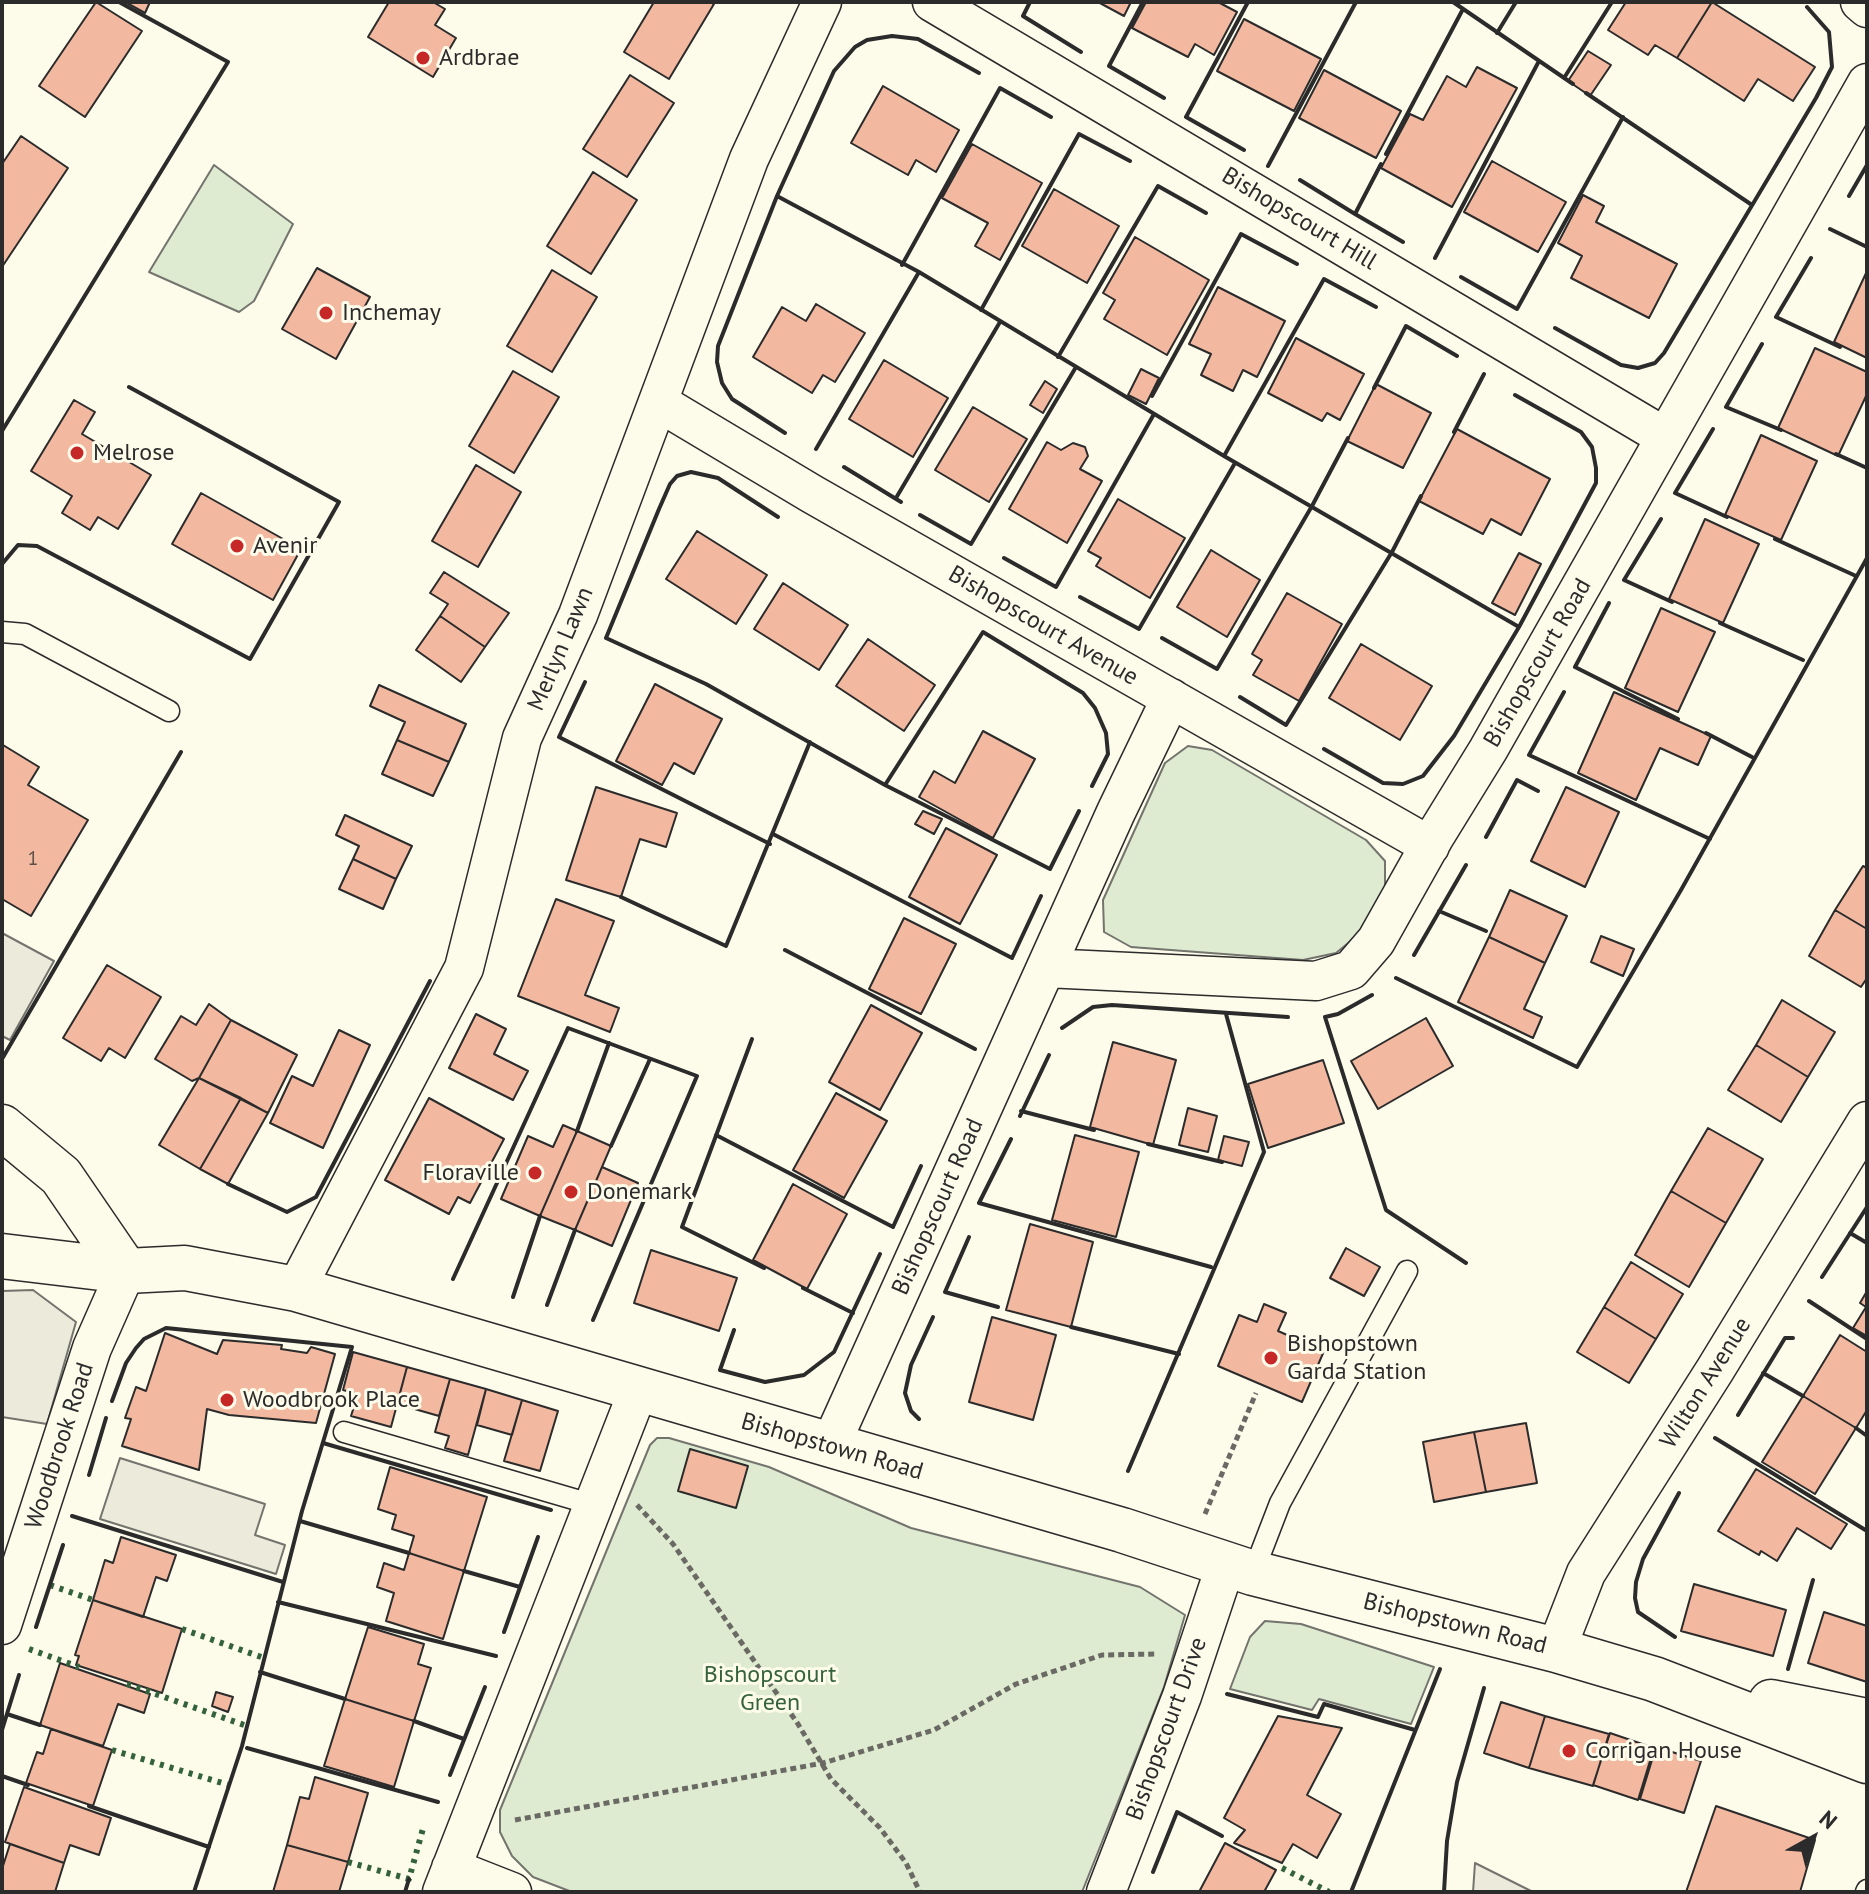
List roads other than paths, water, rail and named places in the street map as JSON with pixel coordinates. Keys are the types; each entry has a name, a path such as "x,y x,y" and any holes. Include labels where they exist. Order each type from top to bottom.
{"main road":[{"path":"2,1127 61,1176 126,1271"},
{"name":"Bishopstown Road","path":"2,1256 126,1271 185,1268 296,1289 1122,1530 1239,1568 1556,1650 1654,1679 1867,1761"},
{"name":"Bishopstown Road","path":"1654,1679 1867,1721"}],"street":[{"name":"Merlyn Lawn","path":"296,1289 464,968 522,738 578,615 749,159 822,2"},
{"name":"Bishopscourt Hill","path":"932,2 1665,437"},
{"path":"1860,2 1867,8"},
{"name":"Bishopscourt Road","path":"1046,968 1316,981 1351,970 1376,941 1488,750 1867,83"},
{"name":"Bishopscourt Avenue","path":"658,402 812,494 1430,846"},
{"name":"Bishopscourt Road","path":"830,1446 1116,812 1171,698"},
{"name":"Wilton Avenue","path":"1556,1650 1586,1573 1867,1121"},
{"name":"Woodbrook Road","path":"2,1625 92,1348 126,1271"},
{"path":"512,1892 446,1880 638,1391"},
{"name":"Bishopscourt Drive","path":"1106,1892 1196,1654 1239,1568"}],"lane":[{"path":"2,632 25,634 169,711"},
{"path":"1239,1568 1280,1503 1407,1271"},
{"path":"344,1432 600,1488"}],"place":[{"name":"Ardbrae","path":"423,58"},
{"name":"Inchemay","path":"326,313"},
{"name":"Melrose","path":"77,453"},
{"name":"Avenir","path":"237,546"},
{"name":"Floraville","path":"535,1173"},
{"name":"Donemark","path":"571,1192"},
{"name":"Bishopstown Garda Station","path":"1271,1358"},
{"name":"Woodbrook Place","path":"227,1400"},
{"name":"Corrigan House","path":"1569,1751"}],"park label":[{"name":"Bishopscourt Green","path":"770,1689"}]}
